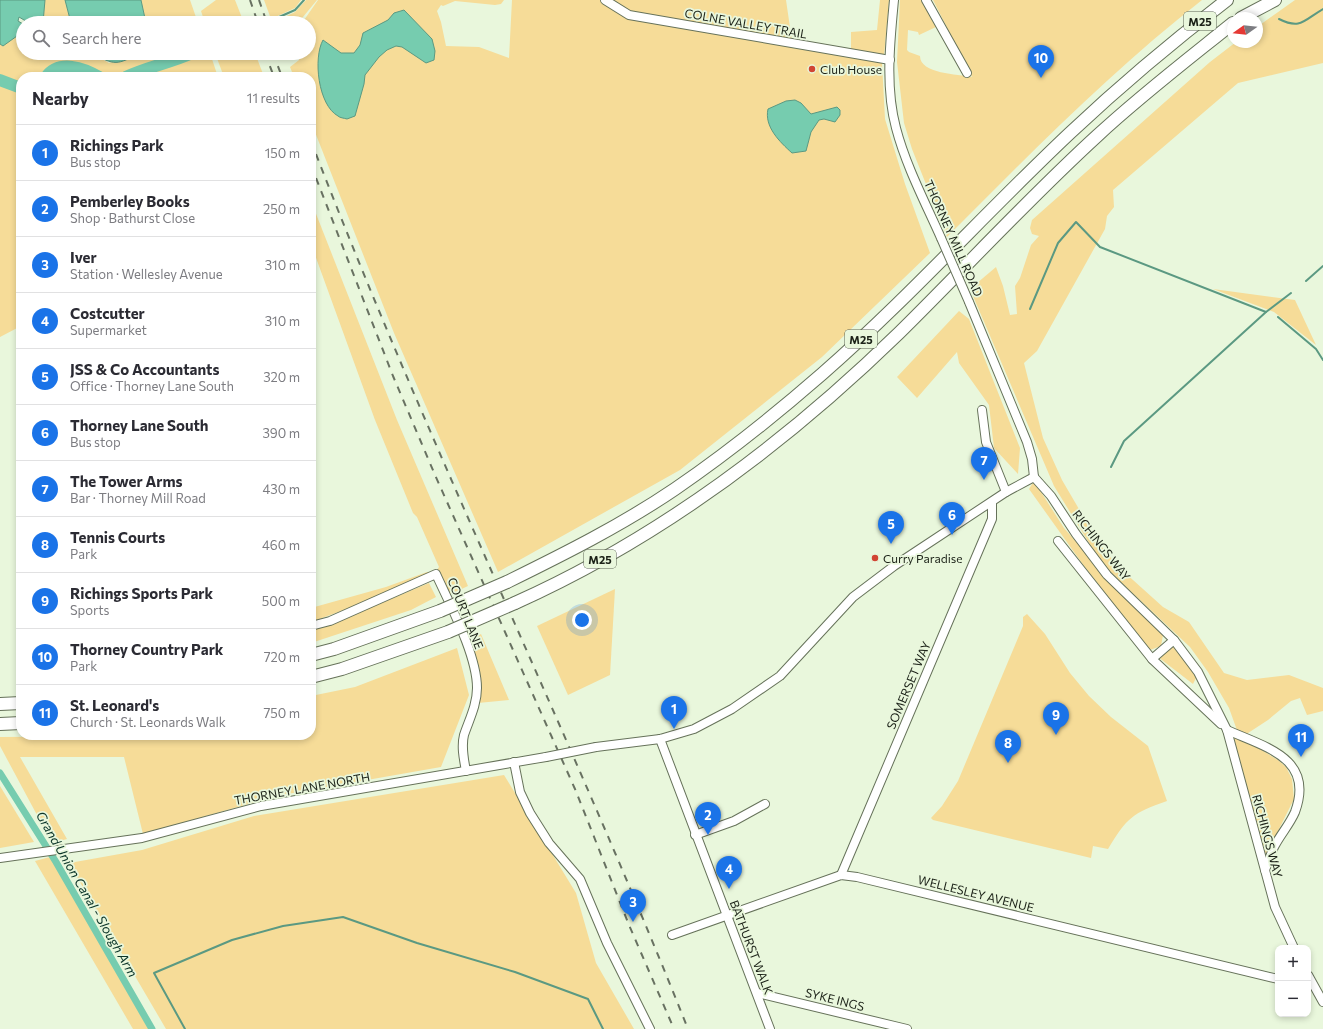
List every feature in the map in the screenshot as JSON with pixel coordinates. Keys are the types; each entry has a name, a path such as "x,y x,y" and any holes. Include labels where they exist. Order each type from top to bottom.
{"highway":[{"name":"M25","path":"316,654 334,649 440,611 507,582 544,564 623,521 674,490 770,418 821,375 878,324 1070,134 1173,42 1227,0"},
{"path":"1245,12 1259,0"},
{"path":"1252,12 1275,0"},
{"name":"M25","path":"316,676 342,669 448,632 547,589 636,538 694,502 774,443 841,387 898,333 1098,135 1139,98 1227,28"},
{"path":"0,704 16,703"},
{"path":"0,724 16,723"}],"street":[{"name":"COLNE VALLEY TRAIL","path":"605,0 629,15 889,60"},
{"name":"THORNEY MILL ROAD","path":"894,0 889,60 891,93 896,127 916,181 969,302 1027,442 1032,459 1034,477"},
{"path":"926,0 967,73"},
{"path":"982,410 986,442 1006,492"},
{"name":"THORNEY LANE NORTH","path":"0,858 142,838 261,806 596,747 660,739 694,729 732,709 780,676 853,597 894,566 992,503 1006,492 1034,477"},
{"name":"RICHINGS WAY","path":"1034,477 1051,496 1076,534 1107,575 1174,640 1198,672 1226,729 1275,907 1293,945"},
{"name":"SOMERSET WAY","path":"841,875 992,518 992,503"},
{"path":"1058,541 1152,659 1226,729 1282,755 1295,770 1300,786 1295,812 1274,847 1265,870"},
{"name":"COURT LANE","path":"316,625 330,621 436,574 464,640 476,676 477,689 472,715 463,743 466,771"},
{"path":"1152,659 1174,640"},
{"name":"BATHURST WALK","path":"660,739 695,835 770,1029"},
{"path":"514,762 520,792 530,813 549,843 580,879 607,943 650,1029"},
{"path":"695,835 734,821 765,804"},
{"name":"WELLESLEY AVENUE","path":"672,935 727,917 821,881 841,875 857,877 1275,978"},
{"path":"1311,981 1323,1002"},
{"name":"SYKE INGS","path":"757,993 907,1029"}],"shaded area":[{"path":"0,0 45,0 44,16 16,16 16,37 3,46 0,44"},
{"path":"45,0 65,0 69,16 44,16"},
{"path":"65,0 141,0 144,16 69,16"},
{"path":"141,0 190,0 196,16 144,16"},
{"path":"216,0 235,0 241,16 203,16 201,11"},
{"path":"264,0 301,0 295,8 278,16 270,16"},
{"path":"306,0 317,0 304,16 287,16 295,12"},
{"path":"318,0 504,0 501,4 495,5 455,1 443,6 441,5 437,11 446,46 479,47 509,58 512,0 786,0 793,48 882,63 885,119 905,184 930,253 822,357 680,470 498,572 394,333 316,135 316,72 292,72 290,67 299,60 316,60 316,16 307,16"},
{"path":"880,0 889,0 884,56 851,49 851,32 877,30"},
{"path":"900,0 924,0 930,17 936,27 919,35 918,32 908,30 907,50 920,56 922,62 933,70 972,77 933,0 1202,0 1168,27 1103,85 1039,145 947,237 912,149 904,123 897,62"},
{"path":"1295,0 1323,0 1323,63 1238,83 1113,190 1114,207 1107,216 1105,229 1037,351 1024,363 1043,438 1062,480 1100,545 1123,571 1163,607 1189,622 1224,673 1247,680 1289,675 1323,688 1323,711 1307,715 1300,698 1291,701 1268,720 1245,735 1238,733 1229,708 1208,672 1190,647 1109,571 1094,551 1054,486 970,289 996,267 1003,286 1010,315 1017,314 1015,286 1020,278 1031,245 1039,236 1032,234 1030,228 1032,220 1210,62 1228,48 1263,48 1263,23"},
{"path":"404,10 432,39 435,51 434,60 426,63 402,47 396,46 387,50 379,57 365,75 355,116 347,119 339,117 331,110 326,102 319,81 318,58 323,40 341,53 354,53 360,45 363,33 388,20 394,13"},
{"path":"16,36 16,60 104,60 109,63 118,60 165,60 133,72 91,72 76,65 68,65 53,69 50,72 16,72 16,85 0,79 0,44 3,46"},
{"path":"106,60 126,60 121,62 111,62"},
{"path":"179,60 212,60 216,72 141,72"},
{"path":"218,60 258,60 262,72 222,72"},
{"path":"69,67 76,67 86,72 54,72"},
{"path":"0,83 16,88 16,329 0,337"},
{"path":"795,100 801,103 811,114 837,107 840,110 840,115 835,122 824,119 819,120 811,132 806,151 792,153 774,134 768,122 767,116 768,109 786,101"},
{"path":"316,214 397,420 468,586 449,595 437,570 439,567 417,517 413,513 375,420 316,258"},
{"path":"1213,289 1295,300 1316,345 1274,312"},
{"path":"959,311 969,319 1020,448 1018,474 994,448 989,405 959,363 957,352 917,398 897,377"},
{"path":"1034,481 1064,528 1105,575 1163,635 1161,646 1150,650 1084,566 1029,489"},
{"path":"427,572 431,573 363,603 316,620 316,607 386,587"},
{"path":"429,583 436,597 411,610 316,641 316,625 379,604"},
{"path":"615,589 610,675 568,695 537,626"},
{"path":"1027,614 1045,634 1070,673 1089,696 1111,717 1148,746 1167,801 1138,813 1120,830 1108,849 1093,846 1091,858 933,820 931,818 942,806 958,781 1023,626 1023,617"},
{"path":"481,634 509,700 478,703 479,673 472,639"},
{"path":"1172,645 1197,676 1193,684 1158,657"},
{"path":"457,648 469,695 441,767 276,796 143,834 124,757 20,757 67,839 52,843 0,746 0,737 16,737 16,740 316,740 316,695 355,687"},
{"path":"1235,734 1278,760 1286,767 1292,779 1294,799 1266,855 1233,737"},
{"path":"504,775 576,893 596,963 634,1029 166,1029 67,860 75,862 142,850 254,816"},
{"path":"0,786 34,842 0,848"},
{"path":"50,857 148,1029 133,1029 35,861"}],"waterway":[{"path":"281,16 295,10 304,0"},
{"path":"1279,19 1292,24 1298,24 1307,20 1323,9"},
{"path":"137,72 175,60"},
{"path":"50,72 58,68 65,67 79,68 88,72"},
{"path":"0,80 16,86"},
{"path":"1030,309 1058,243 1076,222 1100,247 1266,312"},
{"path":"1306,281 1323,266"},
{"path":"1111,467 1124,441 1266,312 1291,293"},
{"path":"1278,317 1316,349 1323,360"},
{"name":"Grand Union Canal - Slough Arm","path":"0,773 56,862 152,1029"},
{"path":"185,1029 154,973 232,940 283,926 343,917 417,943 515,972 588,999 603,1029"}],"railway":[{"path":"250,0 256,16"},
{"path":"259,0 265,16"},
{"path":"268,60 272,72"},
{"path":"276,60 280,72"},
{"path":"316,154 355,253 402,365 595,806 688,1029"},
{"path":"316,178 393,376 435,475 575,789 629,925 674,1029"}],"place":[{"name":"Club House","path":"812,69"},
{"name":"Thorney Country Park","path":"1041,78"},
{"name":"The Tower Arms","path":"984,480"},
{"name":"Thorney Lane South","path":"952,535"},
{"name":"JSS & Co Accountants","path":"891,544"},
{"name":"Curry Paradise","path":"875,558"},
{"name":"Richings Park","path":"674,729"},
{"name":"Richings Sports Park","path":"1056,735"},
{"name":"St. Leonard's","path":"1301,757"},
{"name":"Tennis Courts","path":"1008,763"},
{"name":"Pemberley Books","path":"708,835"},
{"name":"Costcutter","path":"729,889"},
{"name":"Iver","path":"633,922"}]}
